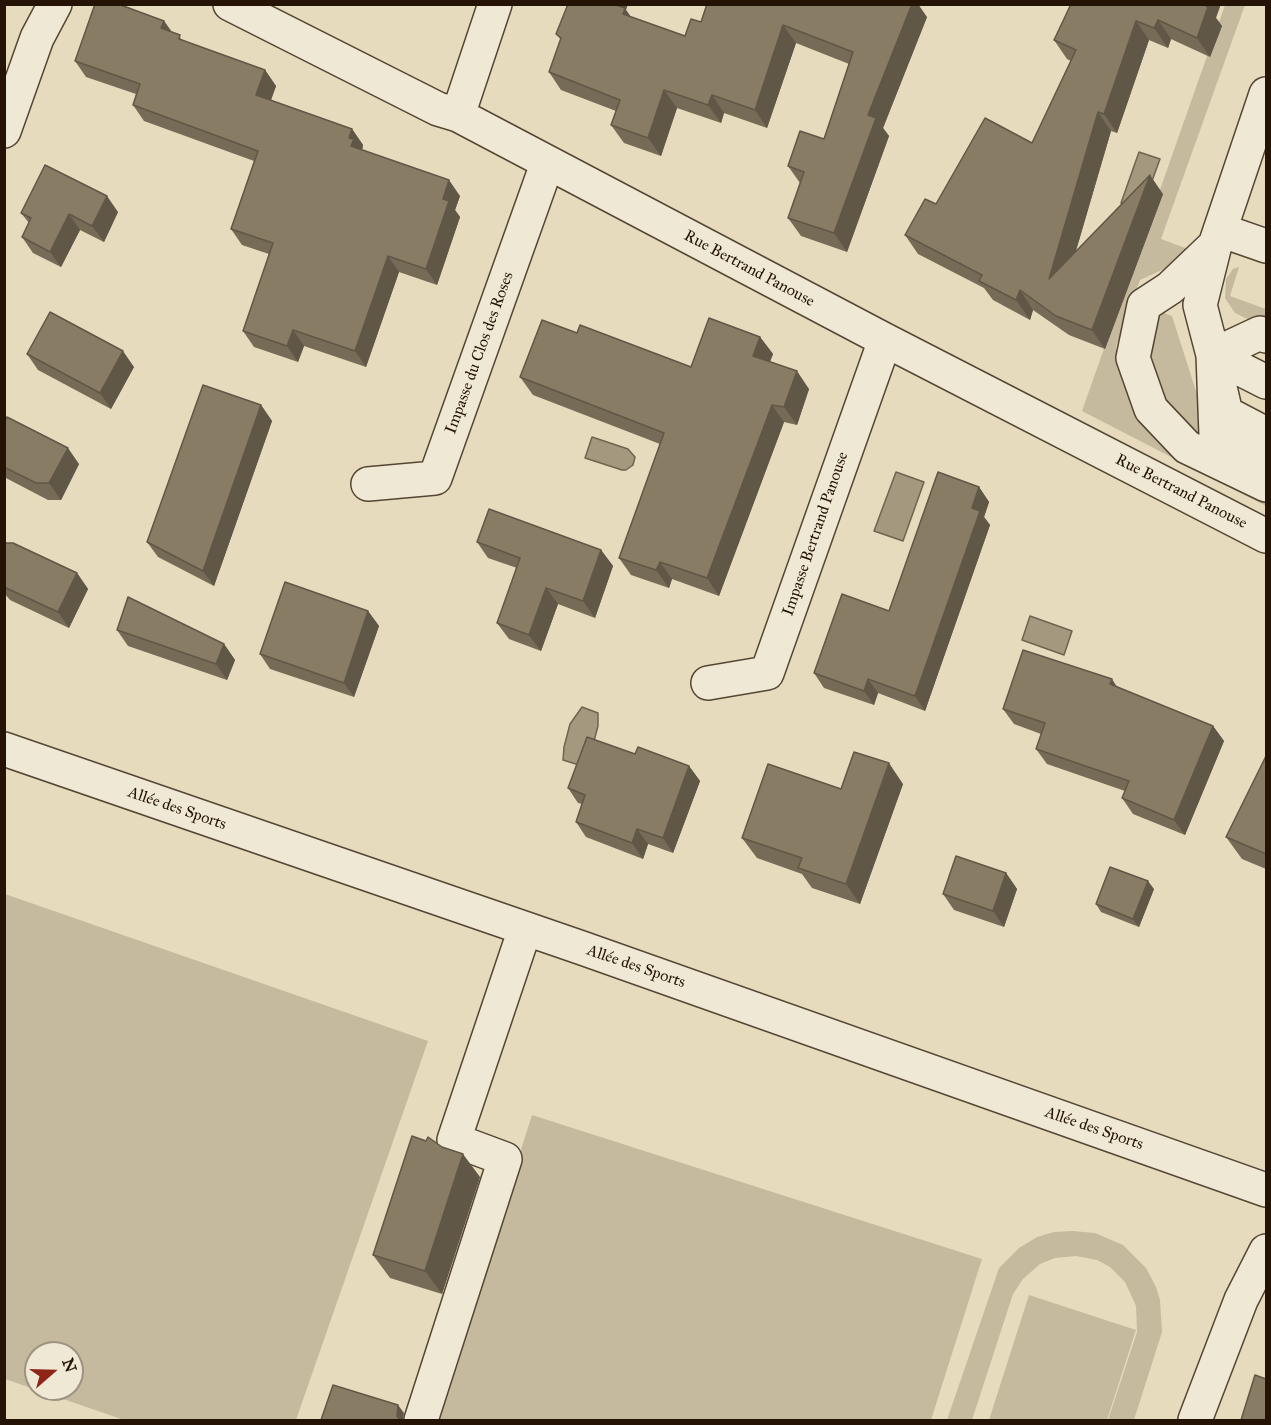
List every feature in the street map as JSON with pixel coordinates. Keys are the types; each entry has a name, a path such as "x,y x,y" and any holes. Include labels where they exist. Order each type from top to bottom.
{"street":[{"path":"4,131 38,38 55,4"},
{"name":"Rue Bertrand Panouse","path":"230,4 438,109 458,114 547,164 1266,536"},
{"path":"458,114 495,4"},
{"path":"1266,94 1218,238 1200,305 1226,413 1266,434"},
{"name":"Impasse du Clos des Roses","path":"368,484 435,478 547,164"},
{"path":"1218,238 1266,246"},
{"path":"1218,238 1170,288 1144,305 1133,358 1151,409 1187,447 1266,485"},
{"path":"1212,355 1260,333 1266,336"},
{"name":"Impasse Bertrand Panouse","path":"708,683 767,672 885,340"},
{"path":"1212,355 1266,382"},
{"path":"1212,355 1235,399 1266,416"},
{"path":"1212,355 1216,435 1266,462"},
{"name":"Allée des Sports","path":"4,749 525,929 1266,1190"},
{"path":"421,1420 505,1159 454,1140 525,929"},
{"path":"1195,1420 1241,1300 1266,1251"}],"shaded area":[{"path":"1225,5 1245,5 1161,239 1191,250 1173,265 1140,280 1116,346 1116,355 1137,406 1266,495 1266,506 1082,411"},
{"path":"1139,152 1160,159 1141,211 1121,203"},
{"path":"1239,267 1230,296 1266,309 1266,328 1235,313 1225,298 1226,279 1233,269"},
{"path":"1164,313 1172,316 1210,435 1217,446 1171,421 1149,356 1156,317"},
{"path":"592,437 628,449 635,457 633,465 622,470 585,458"},
{"path":"896,472 924,482 903,541 874,531"},
{"path":"1030,616 1072,631 1064,655 1022,640"},
{"path":"582,707 598,713 598,726 594,741 579,765 563,760 570,724"},
{"path":"5,894 428,1041 296,1420 124,1420 69,1401 84,1401 84,1341 24,1341 24,1386 5,1379"},
{"path":"532,1115 982,1259 931,1420 435,1420"},
{"path":"1054,1232 1095,1233 1123,1245 1146,1268 1156,1287 1160,1300 1162,1332 1134,1420 1108,1420 1137,1332 1136,1306 1125,1282 1110,1267 1097,1260 1076,1256 1055,1258 1040,1264 1023,1279 1013,1294 972,1420 947,1420 999,1268 1019,1248 1037,1237"},
{"path":"1029,1295 1136,1330 1107,1420 989,1420"}],"building":[{"path":"95,4 118,4 164,21 161,28 180,35 179,39 265,70 256,95 352,129 349,138 354,139 351,146 449,180 443,199 449,201 426,269 388,256 355,351 293,330 287,346 243,331 273,243 231,229 258,151 133,105 140,84 75,61"},
{"path":"568,4 613,4 625,8 623,14 685,36 691,19 701,22 707,4 912,4 868,115 876,118 834,233 788,218 804,172 788,166 800,131 824,139 853,52 783,25 755,110 712,95 708,105 664,90 648,138 611,125 620,100 549,72 561,38 556,34"},
{"path":"1071,4 1203,4 1208,7 1197,38 1158,20 1154,28 1136,21 1104,114 1098,112 1049,279 1150,175 1092,330 1056,316 1020,290 1016,300 979,281 982,275 905,235 925,199 936,204 985,118 1032,143 1076,50 1054,40"},
{"path":"45,165 107,196 92,226 69,214 50,252 22,237 31,218 21,213"},
{"path":"50,312 123,351 100,393 27,354"},
{"path":"709,318 760,337 753,356 797,371 784,407 772,405 707,578 660,562 656,570 619,558 664,433 520,377 542,320 577,333 580,325 691,367"},
{"path":"203,385 261,405 203,571 147,542"},
{"path":"7,417 68,448 49,483 36,483 4,467 4,422"},
{"path":"938,472 979,487 972,508 980,511 915,696 868,679 864,691 814,673 842,594 889,611"},
{"path":"489,509 601,550 583,601 546,588 529,635 497,623 520,558 477,542"},
{"path":"4,543 13,543 77,573 58,612 4,587"},
{"path":"285,582 368,611 344,683 260,654"},
{"path":"128,597 224,644 216,664 117,630"},
{"path":"1023,650 1112,679 1110,684 1213,726 1174,820 1122,798 1129,781 1036,749 1045,723 1003,709"},
{"path":"587,737 635,754 638,747 689,766 663,838 637,829 632,843 576,822 585,795 568,788"},
{"path":"854,752 889,763 846,884 798,868 802,858 742,838 768,764 841,789"},
{"path":"1266,756 1266,854 1226,837"},
{"path":"956,856 1006,873 993,911 943,894"},
{"path":"1110,867 1148,881 1133,919 1096,904"},
{"path":"412,1136 426,1141 428,1137 442,1147 463,1154 425,1271 373,1255"},
{"path":"1255,1375 1266,1379 1266,1420 1241,1420"},
{"path":"333,1385 398,1405 397,1416 400,1420 321,1420"}]}
